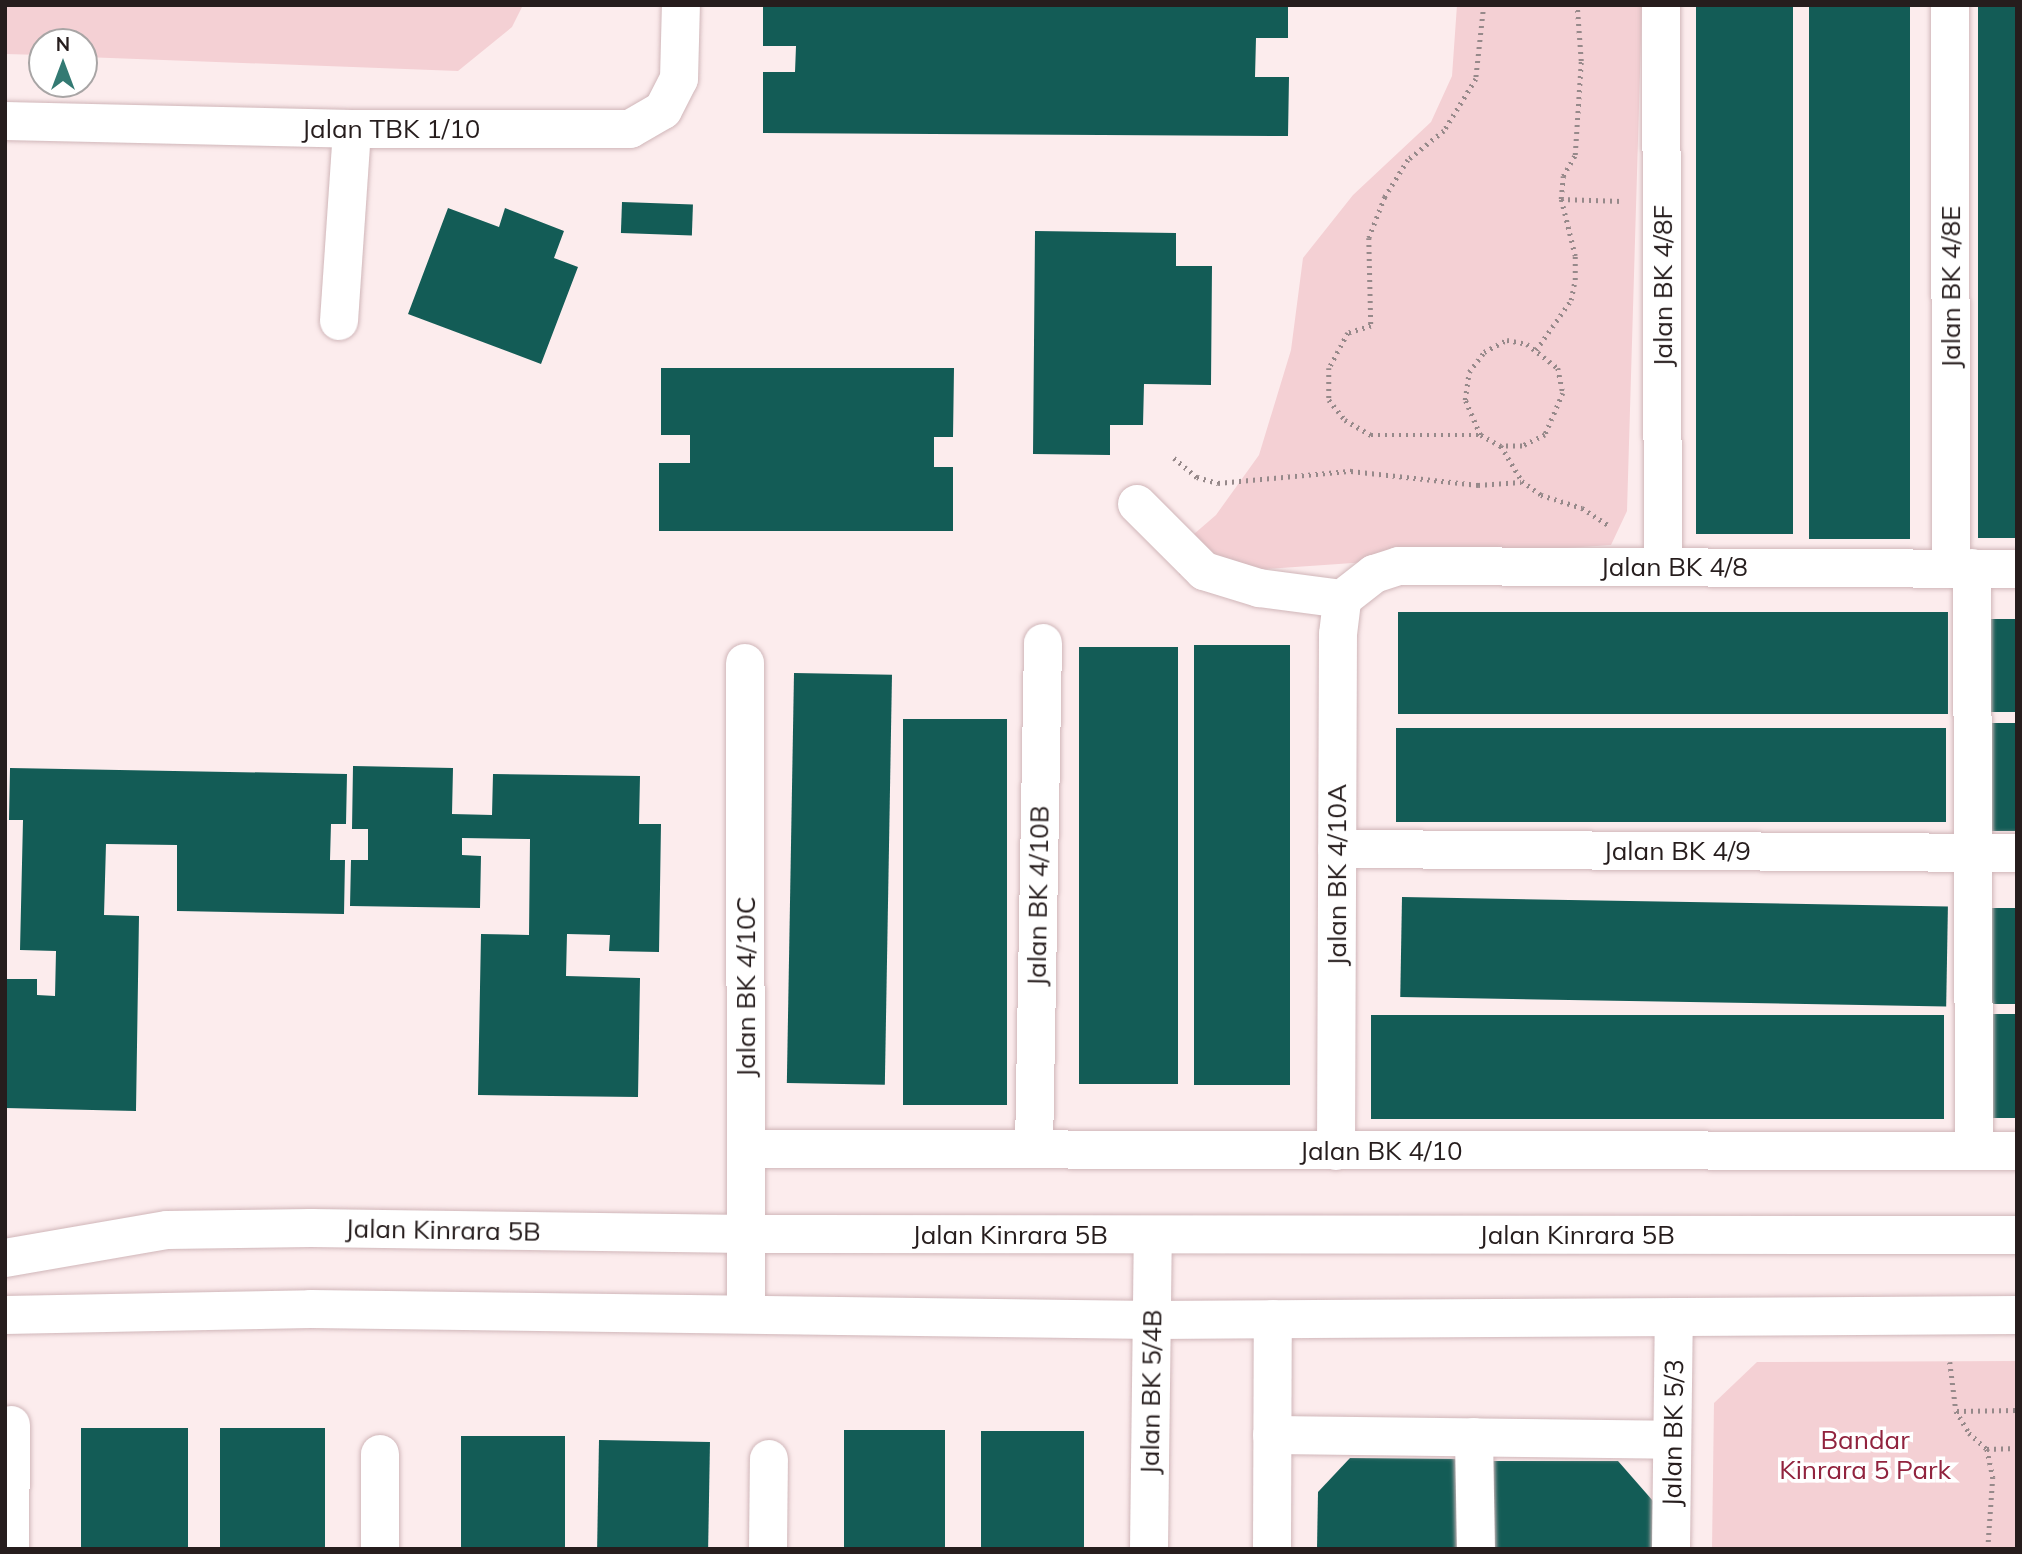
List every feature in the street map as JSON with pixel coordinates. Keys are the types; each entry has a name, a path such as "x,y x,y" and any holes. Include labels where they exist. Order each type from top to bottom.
{"street":[{"name":"Jalan TBK 1/10","path":"5,121 352,130 630,129 663,110 679,79 681,5"},
{"name":"Jalan BK 4/8F","path":"1659,566 1661,5"},
{"name":"Jalan BK 4/8E","path":"1950,5 1961,568 1973,853 1974,1151"},
{"path":"339,321 352,130"},
{"path":"1137,504 1204,571 1259,588 1342,598"},
{"name":"Jalan BK 4/8","path":"1342,598 1374,573 1399,566 2017,569"},
{"name":"Jalan BK 4/10A","path":"1336,1151 1337,849 1342,598"},
{"name":"Jalan BK 4/10B","path":"1034,1149 1043,643"},
{"name":"Jalan BK 4/10C","path":"745,663 746,1311"},
{"name":"Jalan BK 4/9","path":"1337,849 2017,853"},
{"name":"Jalan BK 4/10","path":"746,1149 2017,1151"},
{"name":"Jalan Kinrara 5B","path":"5,1258 167,1230 1153,1236 2017,1236"},
{"name":"Jalan BK 5/4B","path":"1149,1549 1153,1236"},
{"path":"5,1315 311,1309 746,1311 1153,1320 2017,1315"},
{"name":"Jalan BK 5/3","path":"1671,1549 1674,1317"},
{"path":"1272,1549 1273,1319"},
{"path":"10,1425 10,1549"},
{"path":"1272,1435 1672,1440"},
{"path":"1474,1437 1476,1549"},
{"path":"380,1454 380,1549"},
{"path":"768,1549 769,1459"}],"path":[{"path":"1481,435 1465,400 1469,372 1483,352 1507,340 1536,350 1558,368 1563,393 1545,435 1522,446 1501,446 1481,435 1371,435 1345,420 1329,400 1329,368 1348,333 1371,326 1369,238 1385,197 1408,160 1444,131 1476,79 1484,5"},
{"path":"1536,350 1572,300 1575,280 1575,256 1561,199 1563,176 1575,155 1581,61 1577,5"},
{"path":"1561,199 1630,201"},
{"path":"1501,446 1522,481 1541,495 1600,518 1644,548 1659,566"},
{"path":"1174,458 1197,478 1218,483 1351,471 1478,485 1522,481"},
{"path":"1951,1362 1956,1411 1969,1433 1987,1449 1993,1477 1988,1549"},
{"path":"1956,1411 2017,1410"},
{"path":"1987,1449 2017,1448"}],"green space":[{"path":"5,5 523,5 512,27 458,71 98,58 98,28 28,28 28,55 5,54"},
{"path":"1457,5 1642,5 1627,511 1611,545 1179,575 1179,547 1216,515 1259,455 1291,350 1303,258 1353,195 1431,122 1452,76"},
{"name":"Bandar Kinrara 5 Park","path":"2017,1361 2017,1549 1712,1549 1714,1403 1757,1362"}],"building":[{"path":"763,5 1288,5 1288,38 1256,38 1255,77 1289,77 1288,136 763,133 763,72 795,72 796,46 763,46"},
{"path":"1696,5 1793,5 1793,534 1696,534"},
{"path":"1809,5 1910,5 1910,539 1809,539"},
{"path":"1978,5 2017,5 2017,538 1978,538"},
{"path":"622,202 693,204 692,235 621,233"},
{"path":"448,208 499,227 505,208 564,231 554,258 578,267 541,364 408,314"},
{"path":"1035,231 1176,233 1176,266 1212,266 1211,385 1144,384 1143,425 1110,425 1110,455 1033,454"},
{"path":"661,368 954,368 953,437 934,437 934,467 953,467 953,531 659,531 659,463 690,463 690,435 661,435"},
{"path":"1398,612 1948,612 1948,714 1398,714"},
{"path":"1982,619 2017,619 2017,712 1982,712"},
{"path":"1194,645 1290,645 1290,1085 1194,1085"},
{"path":"1079,647 1178,647 1178,1084 1079,1084"},
{"path":"794,673 892,675 885,1085 787,1083"},
{"path":"903,719 1007,719 1007,1105 903,1105"},
{"path":"1982,723 2017,723 2017,831 1982,831"},
{"path":"1396,728 1946,728 1946,822 1396,822"},
{"path":"353,766 453,768 452,814 492,815 493,774 640,776 639,824 661,824 659,952 609,951 610,935 567,934 566,976 640,978 638,1097 478,1095 481,934 529,935 530,839 462,838 462,855 481,856 480,908 350,906 351,860 368,860 368,829 352,829"},
{"path":"10,768 347,774 346,824 331,824 330,860 345,860 344,914 177,911 177,845 106,844 104,915 139,916 136,1111 5,1108 5,979 37,979 37,995 55,996 56,951 20,950 23,820 9,820"},
{"path":"1402,897 1948,907 1946,1007 1400,997"},
{"path":"1984,908 2017,908 2017,1004 1984,1004"},
{"path":"1985,1014 2017,1014 2017,1118 1985,1118"},
{"path":"1371,1015 1944,1015 1944,1119 1371,1119"},
{"path":"81,1428 188,1428 188,1549 81,1549"},
{"path":"220,1428 325,1428 325,1549 220,1549"},
{"path":"844,1430 945,1430 945,1549 844,1549"},
{"path":"981,1431 1084,1431 1084,1549 981,1549"},
{"path":"461,1436 565,1436 565,1549 461,1549"},
{"path":"599,1440 710,1442 708,1549 597,1549"},
{"path":"1350,1458 1466,1459 1465,1549 1317,1549 1318,1492"},
{"path":"1493,1461 1618,1461 1653,1501 1654,1549 1493,1549"}]}
